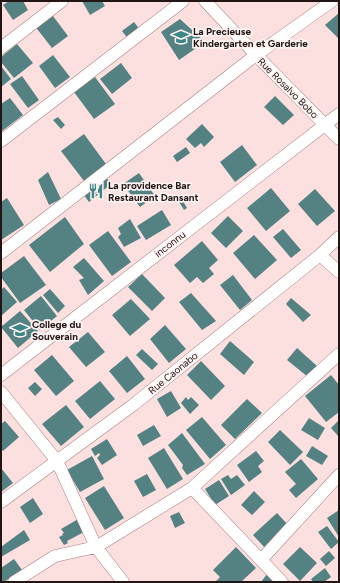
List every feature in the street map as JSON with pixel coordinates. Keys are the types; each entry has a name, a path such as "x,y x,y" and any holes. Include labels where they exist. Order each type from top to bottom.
{"street":[{"path":"1,48 62,1"},
{"path":"1,141 183,1"},
{"name":"Rue Rosalvo Bobo","path":"205,1 339,139"},
{"path":"1,253 256,55 332,1"},
{"name":"inconnu","path":"1,375 339,114"},
{"name":"Rue Caonabo","path":"1,502 133,405 320,255 339,237"},
{"path":"320,255 339,272"},
{"path":"14,582 55,556 96,547 192,488 339,354"},
{"path":"1,392 57,461 96,547 123,582"},
{"path":"261,560 339,475"},
{"path":"192,488 282,582"}],"building":[{"path":"9,1 23,1 28,10 13,20 3,5"},
{"path":"82,1 102,1 105,6 90,15"},
{"path":"50,12 68,36 52,48 34,25"},
{"path":"339,13 339,39 325,25"},
{"path":"180,19 205,42 179,60 161,32"},
{"path":"134,22 141,31 129,40 122,31"},
{"path":"17,44 33,63 14,78 1,62 1,57"},
{"path":"53,55 70,77 55,88 39,66"},
{"path":"121,63 132,78 112,94 100,79"},
{"path":"1,66 11,79 1,87"},
{"path":"22,76 39,100 28,108 10,84"},
{"path":"95,77 115,104 94,119 74,92"},
{"path":"275,96 294,115 283,125 264,107"},
{"path":"10,98 23,115 2,131 1,104"},
{"path":"58,117 65,125 61,129 53,120"},
{"path":"202,124 214,137 204,147 201,143 195,148 186,139"},
{"path":"84,134 106,164 84,181 61,151"},
{"path":"242,145 257,165 235,182 220,162"},
{"path":"186,147 190,153 177,162 173,156"},
{"path":"48,172 61,199 49,205 38,180"},
{"path":"139,173 155,196 140,207 123,184"},
{"path":"106,177 111,184 89,202 84,195"},
{"path":"271,188 290,211 266,231 247,208"},
{"path":"315,189 335,211 317,226 298,204"},
{"path":"7,198 24,225 1,240 1,202"},
{"path":"183,201 187,208 184,210 179,202"},
{"path":"162,210 171,225 146,240 137,226"},
{"path":"228,216 243,231 226,248 211,233"},
{"path":"65,217 84,244 50,272 29,245"},
{"path":"130,219 141,238 124,247 118,237 121,234 118,228"},
{"path":"283,229 301,250 291,258 273,237"},
{"path":"108,231 131,262 112,276 89,245"},
{"path":"254,235 277,260 255,279 233,253"},
{"path":"202,241 218,260 209,268 214,274 203,283 197,277 190,283 174,265"},
{"path":"24,256 46,285 20,303 1,277 1,273"},
{"path":"84,258 104,281 88,295 79,280 84,278 73,267"},
{"path":"142,274 165,298 152,311 128,287"},
{"path":"233,275 252,300 240,310 220,285"},
{"path":"4,287 17,302 1,316 1,290"},
{"path":"50,289 65,306 58,313 43,295"},
{"path":"191,293 216,321 202,330 179,302"},
{"path":"41,296 57,316 40,330 24,310"},
{"path":"291,298 311,315 303,322 286,304"},
{"path":"131,299 150,319 130,336 112,315"},
{"path":"20,311 38,331 18,348 1,327"},
{"path":"165,325 186,349 169,363 150,339"},
{"path":"88,332 105,352 86,367 69,347"},
{"path":"230,341 254,362 244,375 220,354"},
{"path":"297,348 317,366 308,377 287,360"},
{"path":"142,349 158,364 152,370 136,355"},
{"path":"52,355 74,381 56,396 34,370"},
{"path":"127,356 145,379 127,393 109,371"},
{"path":"201,361 225,386 211,400 187,375"},
{"path":"331,375 339,385 339,412 326,422 305,396"},
{"path":"100,381 115,399 90,419 75,401"},
{"path":"35,382 42,389 35,396 28,388"},
{"path":"171,391 181,408 167,417 157,399"},
{"path":"186,397 188,400 191,397 199,405 190,414 181,403"},
{"path":"247,399 262,413 235,439 221,425"},
{"path":"66,405 84,427 61,446 42,424"},
{"path":"202,417 226,445 210,459 186,430"},
{"path":"309,418 325,428 318,440 301,430"},
{"path":"339,420 339,437 331,428"},
{"path":"5,421 19,437 3,451 1,449 1,424"},
{"path":"154,425 161,436 143,446 137,435"},
{"path":"280,430 303,452 290,465 268,442"},
{"path":"182,433 205,464 187,475 182,468 183,465 168,445"},
{"path":"107,439 117,455 102,465 97,458 100,455 99,453 95,456 91,449"},
{"path":"312,446 328,456 322,465 306,456"},
{"path":"164,448 183,479 167,489 148,458"},
{"path":"256,451 264,461 258,466 262,472 249,482 237,465"},
{"path":"92,456 104,479 80,492 67,470"},
{"path":"301,459 318,479 296,498 289,490 296,484 285,472"},
{"path":"1,468 13,483 1,492"},
{"path":"147,474 156,490 143,497 134,481"},
{"path":"228,475 231,479 237,475 245,485 231,495 221,479"},
{"path":"219,480 229,496 215,505 205,489"},
{"path":"104,486 124,518 105,530 85,498"},
{"path":"254,491 265,502 252,515 241,505"},
{"path":"33,498 43,514 30,523 20,507"},
{"path":"339,510 339,537 327,518"},
{"path":"179,512 185,523 175,528 170,516"},
{"path":"277,513 289,526 265,548 253,535"},
{"path":"80,518 84,532 67,541 68,543 64,545 59,537 64,533 61,529"},
{"path":"327,526 339,542 331,549 318,532"},
{"path":"24,530 30,540 1,557 1,547"},
{"path":"236,547 256,568 241,582 215,582 220,577 213,570"},
{"path":"300,547 317,563 300,581 283,564"},
{"path":"329,551 335,558 326,566 320,559"},
{"path":"14,559 22,570 4,582 1,582 1,568"},
{"path":"325,568 331,577 324,582 313,582 311,579"},
{"path":"267,574 276,582 261,582"}],"place":[{"name":"La Precieuse Kindergarten et Garderie","path":"181,37"},
{"name":"La providence Bar Restaurant Dansant","path":"96,191"},
{"name":"College du Souverain","path":"20,330"}]}
